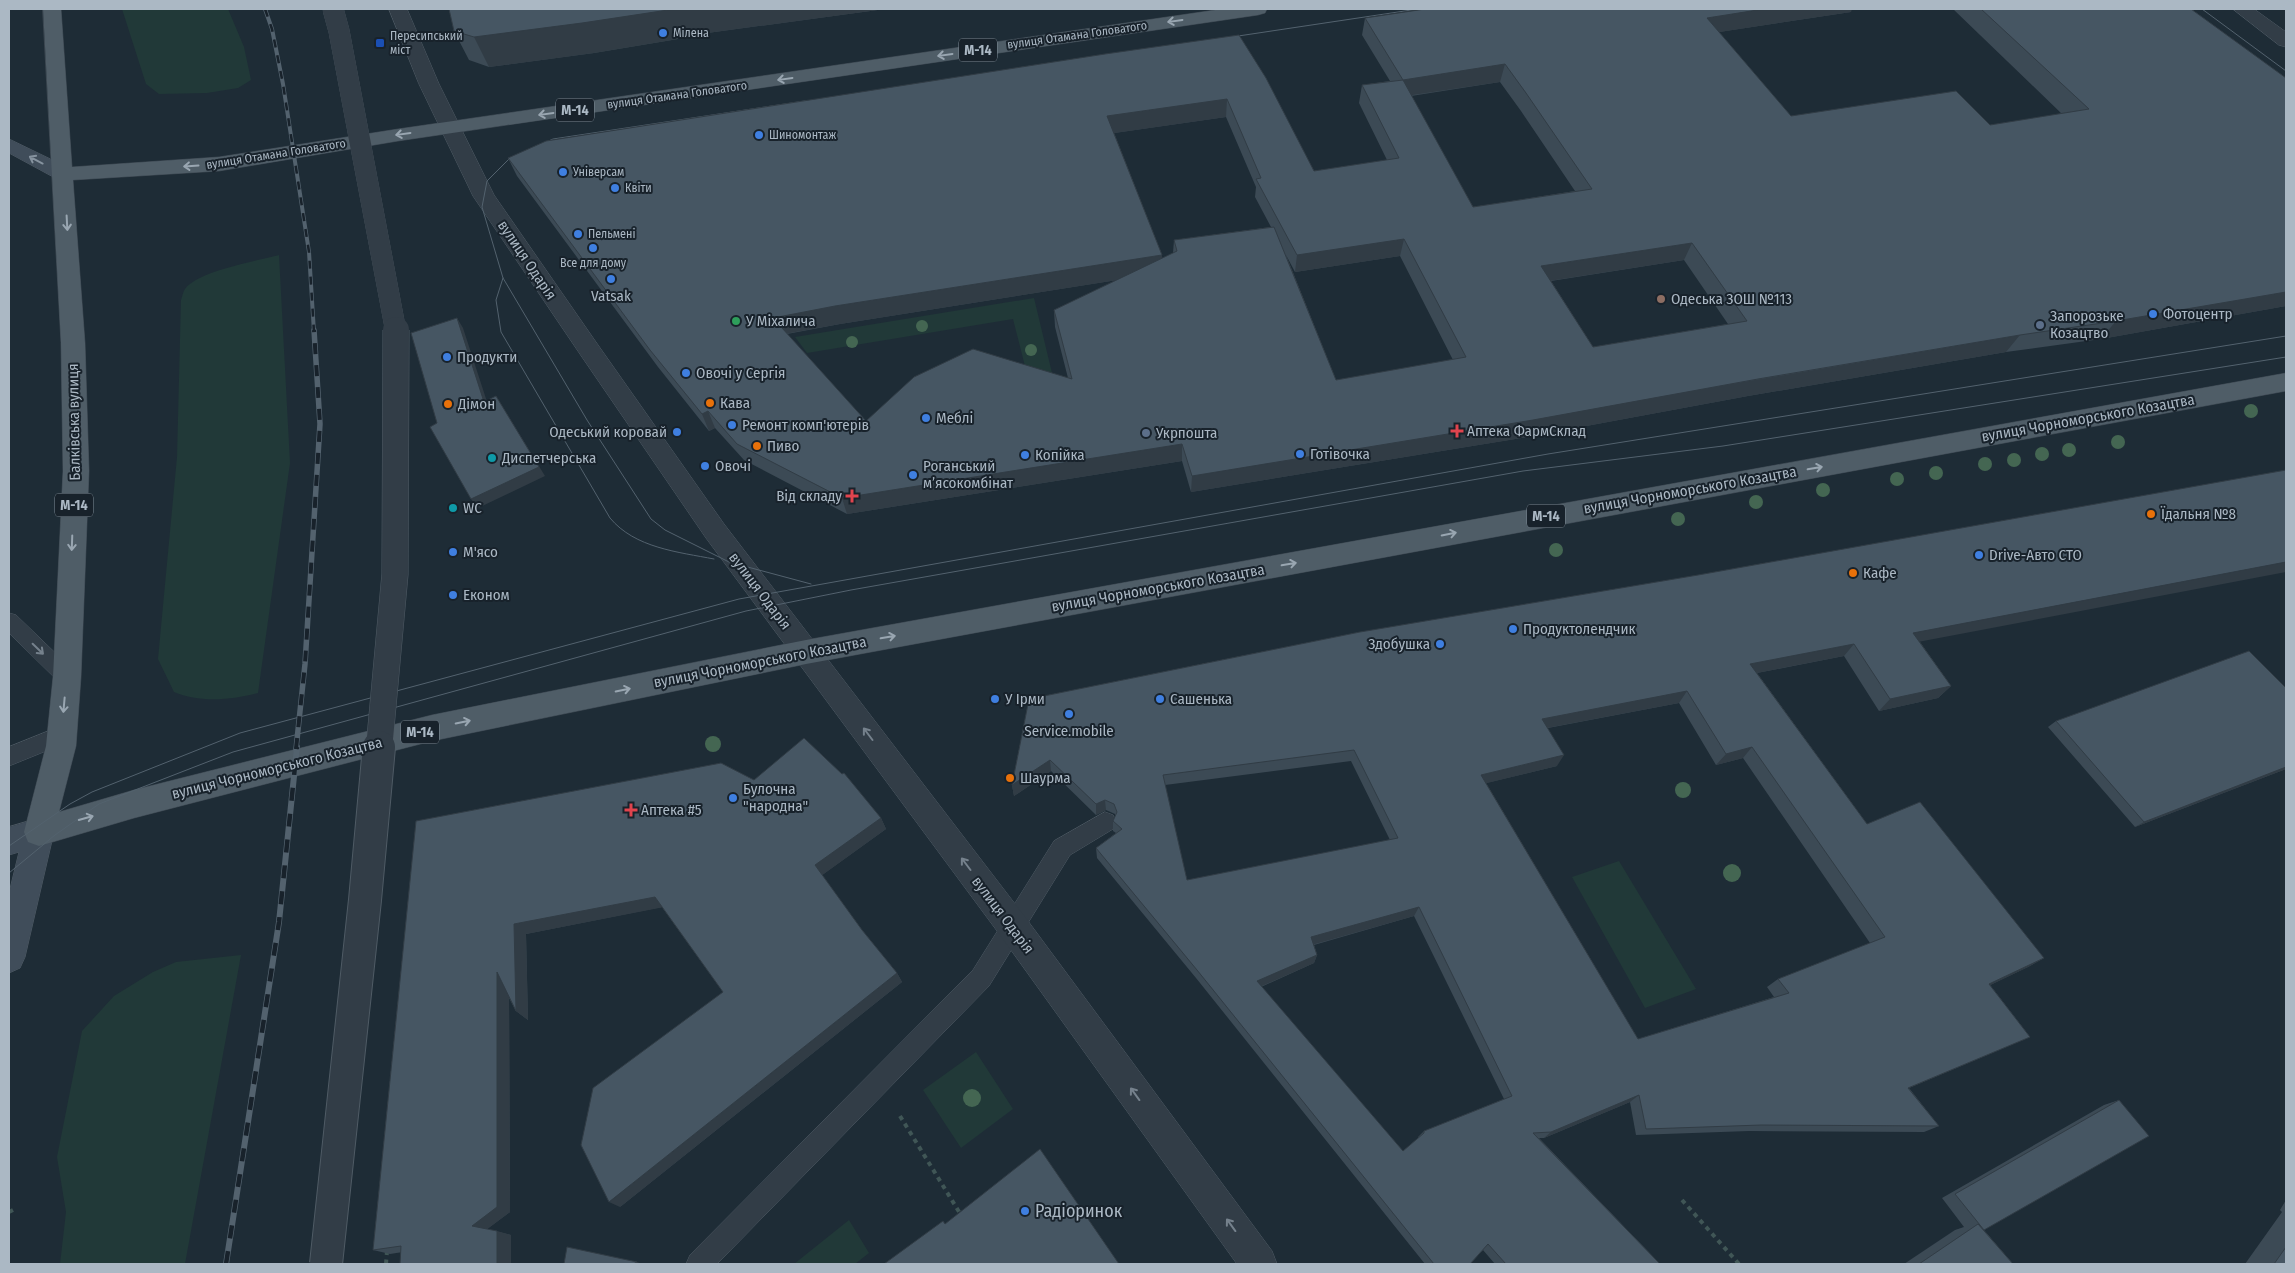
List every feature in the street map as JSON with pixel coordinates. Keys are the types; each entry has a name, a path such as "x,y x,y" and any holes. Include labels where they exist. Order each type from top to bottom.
{"main road":[{"name":"Балківська вулиця","path":"39,832 61,746 67,678 76,471 74,343 52,9"},
{"name":"вулиця Отамана Головатого","path":"64,174 219,164 1258,9"},
{"path":"9,145 64,174"},
{"name":"вулиця Чорноморського Козацтва","path":"39,832 134,804 432,728 806,652 2286,382"},
{"path":"9,841 39,832"},
{"name":"М-14","path":"9,957 39,832"}],"street":[{"path":"326,1264 366,890 396,574 396,333 339,31 333,9"},
{"name":"вулиця Одарія","path":"398,9 429,84 489,204 715,531 1014,928 1259,1264"},
{"path":"2242,9 2286,41"}],"lane":[{"path":"9,621 67,678"},
{"path":"9,757 61,735"},
{"path":"699,1264 981,978 1014,928 1062,848 1105,822"}],"path":[{"path":"898,1112 967,1224"},
{"path":"1682,1200 1739,1264"},
{"path":"386,1264 387,1244"}],"green space":[{"path":"122,9 228,9 244,47 251,80 238,88 207,93 159,94 146,84"},
{"path":"279,255 290,463 258,693 227,699 194,698 174,692 158,659 177,457 181,300 185,289 202,277"},
{"path":"1034,298 1052,373 1028,378 1013,319 807,353 795,337"},
{"path":"1619,861 1696,989 1645,1008 1572,877"},
{"path":"241,955 185,1264 60,1264 66,1212 57,1157 82,1031 114,996 153,972 176,962"},
{"path":"976,1052 1013,1109 961,1148 923,1090"},
{"path":"849,1220 869,1253 855,1264 794,1264"}],"building":[{"path":"449,9 668,10 474,37 454,31"},
{"path":"1425,9 1764,9 1707,18 1791,116 1956,91 1990,125 2089,109 1981,9 2191,9 2286,78 2286,292 1758,379 1533,420 1192,476 1182,444 842,498 737,444 708,411 702,414 650,350 508,158 546,141 1239,35 1266,78 1314,171 1399,158 1362,85 1403,80 1365,18","holes":["1505,64 1526,93 1592,189 1473,207 1403,80","1227,99 1261,178 1256,179 1297,255 1404,239 1466,357 1336,380 1274,227 1174,240 1177,251 1054,310 1072,379 973,349 914,377 866,421 773,318 835,306 1162,255 1107,116","1692,243 1747,321 1593,347 1541,266"]},
{"path":"457,318 484,402 496,396 539,467 471,499 430,427 437,423 411,333"},
{"path":"2286,470 2286,562 1913,633 1951,686 1890,699 1854,644 1750,664 1867,824 1920,802 2044,958 1989,984 2030,1037 1908,1088 1939,1126 1761,1125 1646,1129 1639,1095 1551,1132 1533,1133 1660,1264 1506,1264 1488,1244 1470,1264 1434,1264 1096,848 1122,829 1113,821 1117,812 1114,804 1105,800 1096,804 1050,760 1012,785 1029,699 1360,632 1698,575","holes":["1687,691 1726,754 1752,747 1885,937 1778,979 1789,993 1638,1039 1481,775 1564,755 1542,719","1354,750 1398,838 1187,880 1163,775","1419,907 1512,1096 1424,1131 1403,1151 1257,981 1317,955 1311,937"]},
{"path":"2249,651 2286,688 2286,767 2144,822 2056,721"},
{"path":"804,738 842,774 844,773 881,818 815,865 862,930 897,973 609,1202 581,1145 593,1088 723,992 655,897 514,924 516,1011 497,972 497,1207 472,1226 497,1231 497,1264 400,1264 401,1246 373,1250 416,821 721,763 754,780"},
{"path":"2119,1100 2149,1136 1984,1230 1955,1194"},
{"name":"Радіоринок","path":"1040,1149 1119,1264 884,1264 943,1221 945,1224"},
{"path":"1978,1224 2013,1264 1919,1264"},
{"path":"567,1247 637,1262 633,1264 564,1264"},
{"path":"2286,1247 2286,1264 2274,1264"}],"tram line":[{"path":"1225,38 1418,9"},
{"path":"2202,9 2286,71"},
{"path":"503,278 482,207 487,181 509,159 553,139 805,101"},
{"path":"503,278 587,420 651,519 665,530 729,562 811,584"},
{"path":"503,278 496,300 501,332 610,518 620,528 644,542 672,551 714,559"},
{"path":"9,846 70,804 92,792 240,733 739,599 1548,454 2286,336"},
{"path":"9,873 55,835 99,804 233,752 746,611 851,590 1523,471 1723,446 2286,357"}],"railway":[{"path":"265,9 272,29 283,84 309,252 314,332"},
{"path":"296,749 305,664 320,424 314,330"},
{"path":"226,1264 279,922 297,747"}],"place":[{"name":"Мілена","path":"663,33"},
{"name":"Пересипський міст","path":"380,43"},
{"name":"Шиномонтаж","path":"759,135"},
{"name":"Унiверсам","path":"563,172"},
{"name":"Квіти","path":"615,188"},
{"name":"Пельмені","path":"578,234"},
{"name":"Все для дому","path":"593,248"},
{"name":"Vatsak","path":"611,279"},
{"name":"Одеська ЗОШ №113","path":"1661,299"},
{"name":"Фотоцентр","path":"2153,314"},
{"name":"У Міхалича","path":"736,321"},
{"name":"Запорозьке Козацтво","path":"2040,325"},
{"name":"Продукти","path":"447,357"},
{"name":"Овочі у Сергія","path":"686,373"},
{"name":"Кава","path":"710,403"},
{"name":"Дiмон","path":"448,404"},
{"name":"Меблі","path":"926,418"},
{"name":"Ремонт комп'ютерів","path":"732,425"},
{"name":"Аптека ФармСклад","path":"1457,431"},
{"name":"Одеський коровай","path":"677,432"},
{"name":"Укрпошта","path":"1146,433"},
{"name":"Пиво","path":"757,446"},
{"name":"Готівочка","path":"1300,454"},
{"name":"Копійка","path":"1025,455"},
{"name":"Диспетчерська","path":"492,458"},
{"name":"Овочі","path":"705,466"},
{"name":"Роганський м’ясокомбінат","path":"913,475"},
{"name":"Від складу","path":"852,496"},
{"name":"WC","path":"453,508"},
{"name":"Їдальня №8","path":"2151,514"},
{"name":"М'ясо","path":"453,552"},
{"name":"Drive-Авто СТО","path":"1979,555"},
{"name":"Кафе","path":"1853,573"},
{"name":"Економ","path":"453,595"},
{"name":"Продуктолендчик","path":"1513,629"},
{"name":"Здобушка","path":"1440,644"},
{"name":"У Ірми","path":"995,699"},
{"name":"Сашенька","path":"1160,699"},
{"name":"Service.mobile","path":"1069,714"},
{"name":"Шаурма","path":"1010,778"},
{"name":"Булочна \"народна\"","path":"733,798"},
{"name":"Аптека #5","path":"631,810"},
{"name":"Радіоринок","path":"1025,1211"}]}
